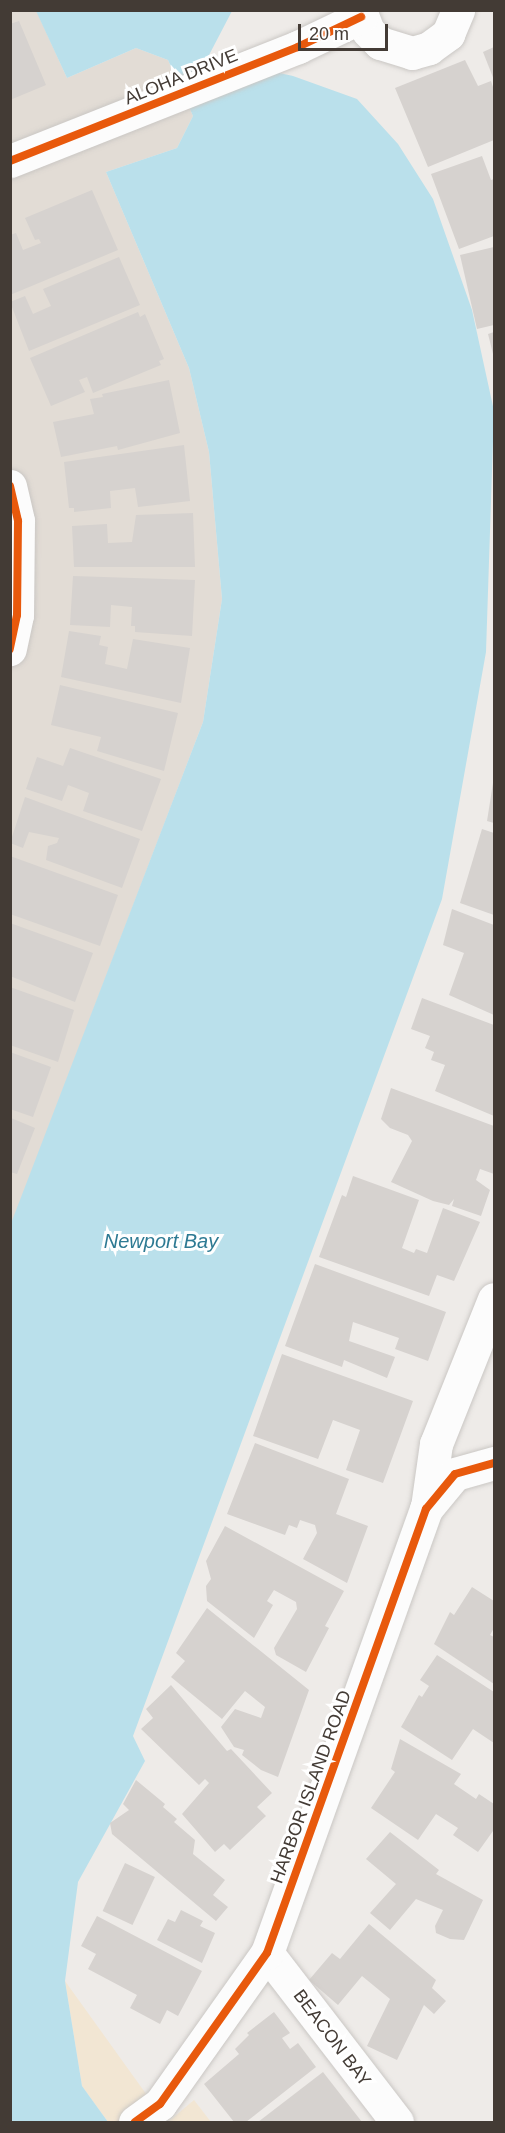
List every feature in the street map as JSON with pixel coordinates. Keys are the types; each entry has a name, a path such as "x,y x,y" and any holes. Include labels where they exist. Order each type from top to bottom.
{"street":[{"name":"ALOHA DRIVE","path":"10,161 298,46 361,14 380,44 412,52 429,48 448,34 458,10"},
{"path":"10,486 18,521 17,615 10,649"},
{"name":"HARBOR ISLAND ROAD","path":"148,2113 267,1953 426,1509 436,1444 495,1299"},
{"name":"HARBOR ISLAND ROAD","path":"426,1509 455,1474 495,1463"},
{"name":"BEACON BAY","path":"267,1953 397,2122"}],"shaded area":[{"path":"36,10 67,78 136,48 168,60 193,116 177,148 106,172 189,368 209,452 222,599 203,722 11,1226 10,11"}],"sand":[{"path":"65,1981 168,2122 108,2122 82,2086"},
{"path":"194,2100 211,2122 168,2122"}],"water":[{"name":"Newport Bay","path":"36,11 232,11 208,57 293,76 357,99 398,144 433,199 472,310 494,411 486,652 442,899 133,1736 145,1761 78,1882 65,1981 82,2086 108,2122 11,2122 10,1226 203,722 222,599 209,452 189,368 106,172 177,148 193,116 168,60 136,48 67,78"}],"building":[{"path":"19,21 46,85 10,100 10,24"},
{"path":"494,47 494,80 483,52"},
{"path":"465,60 478,86 491,81 494,90 494,140 428,167 395,88"},
{"path":"482,156 491,180 494,179 494,236 459,249 431,174"},
{"path":"92,190 118,250 10,295 10,235 16,233 23,250 41,243 39,239 35,240 25,218"},
{"path":"494,247 494,325 477,329 460,255"},
{"path":"119,257 140,305 29,351 10,302 25,296 33,314 51,306 43,289"},
{"path":"138,312 140,317 145,314 164,359 159,361 161,365 93,393 87,377 79,380 85,392 51,406 30,358"},
{"path":"494,332 494,358 488,334"},
{"path":"169,380 180,433 118,450 117,446 61,457 53,422 94,414 90,399 103,397 102,394"},
{"path":"184,445 190,501 138,507 135,488 110,491 111,508 74,512 74,508 69,508 64,462"},
{"path":"193,513 195,567 74,567 72,526 107,524 108,543 132,542 136,515"},
{"path":"73,576 195,580 192,636 135,632 135,626 131,626 132,607 111,605 110,627 70,625"},
{"path":"69,631 101,636 99,645 108,647 105,664 127,669 133,639 190,648 181,703 61,677"},
{"path":"60,685 178,713 164,771 97,751 101,737 51,725"},
{"path":"70,748 161,779 142,831 83,811 89,793 68,785 62,801 26,789 37,757 63,766"},
{"path":"494,783 494,823 487,821"},
{"path":"25,797 140,839 122,888 46,860 48,846 57,843 59,838 29,832 23,848 10,843"},
{"path":"482,829 494,833 494,915 460,903"},
{"path":"10,856 118,895 100,946 10,914"},
{"path":"452,909 494,925 494,1015 449,995 464,953 443,945"},
{"path":"10,923 93,953 75,1002 10,976"},
{"path":"10,987 74,1010 58,1062 10,1045"},
{"path":"422,998 494,1025 494,1116 435,1091 445,1065 431,1060 434,1052 425,1048 430,1036 411,1029"},
{"path":"10,1052 51,1067 33,1117 10,1109"},
{"path":"391,1088 494,1126 494,1174 480,1169 476,1180 490,1190 481,1216 452,1206 454,1199 449,1205 433,1201 391,1182 412,1141 408,1135 390,1128 381,1119"},
{"path":"11,1118 35,1128 17,1174 10,1172"},
{"path":"353,1176 419,1200 402,1248 414,1253 416,1249 427,1253 443,1208 480,1222 454,1281 437,1275 429,1296 319,1257 342,1195 346,1197"},
{"path":"315,1264 446,1312 428,1361 395,1349 399,1338 353,1322 349,1341 395,1357 387,1378 344,1360 342,1367 285,1346"},
{"path":"282,1354 413,1401 383,1483 346,1470 360,1430 333,1420 318,1459 253,1436"},
{"path":"255,1443 349,1479 336,1514 368,1526 347,1583 303,1559 317,1533 315,1525 300,1520 297,1528 289,1525 285,1535 227,1514"},
{"path":"225,1526 344,1591 325,1626 329,1628 306,1672 276,1655 274,1648 297,1609 296,1602 274,1590 267,1601 273,1605 254,1638 207,1601 206,1586 211,1579 206,1561"},
{"path":"472,1587 494,1601 494,1628 490,1635 494,1637 494,1684 434,1644 450,1612 454,1615"},
{"path":"207,1608 309,1690 278,1777 261,1770 242,1755 244,1750 234,1747 221,1727 235,1709 261,1718 265,1707 245,1691 222,1719 171,1677 185,1661 176,1653"},
{"path":"437,1655 494,1692 494,1743 473,1729 452,1760 401,1727 419,1695 422,1697 429,1686 420,1680"},
{"path":"171,1685 227,1751 231,1749 272,1793 257,1807 266,1816 230,1850 224,1844 215,1852 182,1814 209,1783 205,1779 199,1785 141,1729 153,1718 146,1709"},
{"path":"400,1739 461,1774 454,1784 476,1799 479,1794 494,1804 493,1831 478,1852 453,1835 458,1828 436,1814 418,1840 371,1808 395,1772 391,1769"},
{"path":"136,1780 165,1804 163,1807 177,1819 174,1822 195,1840 193,1854 225,1880 213,1895 228,1907 216,1921 112,1834 110,1823 129,1810 123,1804"},
{"path":"390,1832 439,1870 436,1874 483,1900 464,1940 450,1939 436,1933 435,1926 443,1910 416,1899 390,1930 370,1913 396,1884 366,1859"},
{"path":"125,1863 155,1877 133,1925 103,1911"},
{"path":"181,1910 203,1921 200,1926 215,1933 202,1963 157,1940 168,1919 175,1922"},
{"path":"97,1916 202,1971 178,2016 167,2010 160,2024 130,2008 137,1995 88,1969 96,1954 81,1946"},
{"path":"369,1924 436,1980 432,1988 446,2001 434,2014 424,2005 397,2060 367,2046 390,1999 362,1976 338,2005 309,1980 332,1953 340,1959"},
{"path":"274,2012 290,2033 282,2038 290,2049 298,2043 316,2067 246,2122 234,2122 204,2084 239,2054 235,2049 249,2035 247,2033"},
{"path":"323,2072 362,2122 258,2122"}],"cycle path":[{"path":"10,161 298,47 361,17"},
{"path":"10,486 18,521 17,615 10,649"},
{"path":"135,2122 160,2104 267,1953 426,1509 455,1474 494,1463"}]}
